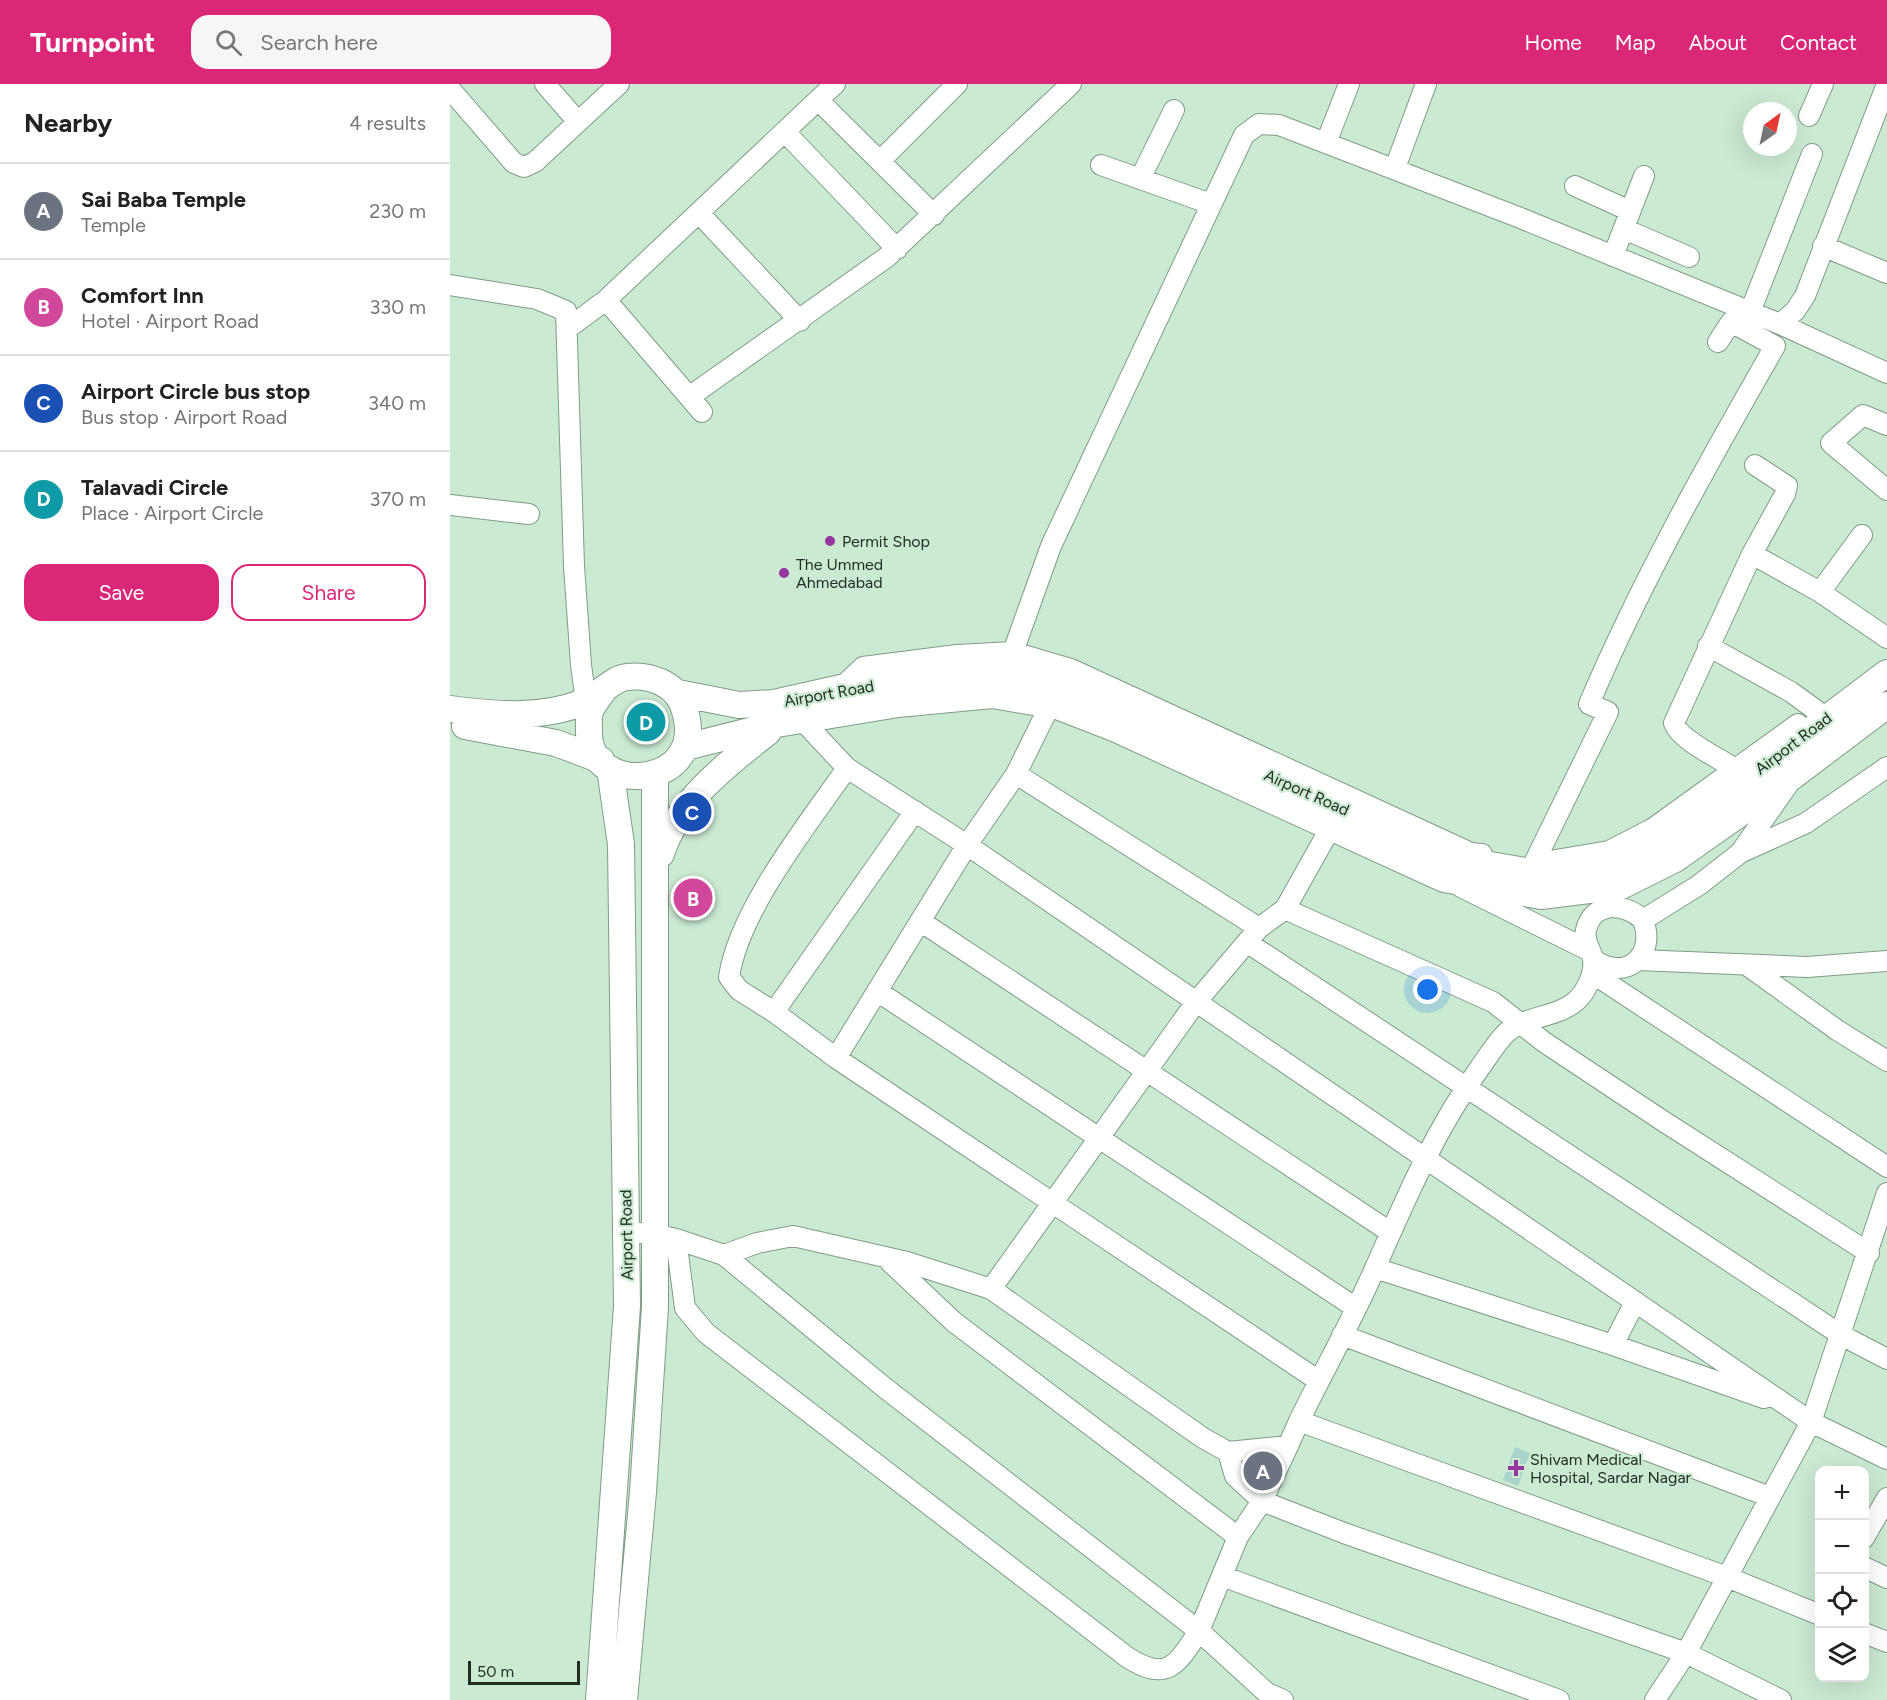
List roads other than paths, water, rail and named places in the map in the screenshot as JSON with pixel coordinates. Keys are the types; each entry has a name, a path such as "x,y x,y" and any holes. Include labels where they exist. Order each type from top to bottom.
{"main road":[{"name":"Airport Road","path":"678,693 739,705 774,703 841,688 1006,671 1051,682 1135,714 1450,858 1542,874 1614,865 1693,819 1887,673"},
{"path":"450,709 513,715 564,708 595,696 626,676 655,679 678,693 688,719 686,747 673,766 655,776 633,777 556,743 450,723"},
{"path":"1815,760 1835,728 1887,690"},
{"name":"Airport Road","path":"686,747 777,724 898,704 992,695 1050,705 1116,729 1444,879 1541,896 1600,899 1675,859 1793,776 1887,705"},
{"path":"595,696 590,711 589,743 606,765"},
{"path":"657,870 670,831 686,807 743,752 777,724"},
{"name":"Airport Road","path":"599,1700 627,1306 621,843 606,765"},
{"name":"Airport Road","path":"624,1700 649,1411 655,1307 665,1236 655,776"}],"street":[{"path":"545,84 578,122"},
{"path":"567,329 606,300 835,84"},
{"path":"880,161 957,84"},
{"path":"606,300 696,404 800,321 897,249 1071,84"},
{"path":"1326,143 1349,84"},
{"path":"1395,168 1426,84"},
{"path":"1809,116 1823,84"},
{"path":"1780,324 1795,311 1805,296 1887,84"},
{"path":"450,89 514,163 524,167 535,162 578,122 610,87"},
{"path":"818,100 934,215"},
{"path":"1140,179 1174,110"},
{"path":"1013,652 1051,546 1211,204 1245,135 1259,123 1279,125 1395,168 1780,324 1887,373"},
{"path":"786,132 897,249"},
{"path":"1750,312 1812,154"},
{"path":"1101,165 1211,204"},
{"path":"1613,256 1644,176"},
{"path":"1575,186 1689,257"},
{"path":"699,213 800,321"},
{"path":"1823,246 1887,273"},
{"path":"450,285 537,299 566,311 574,566 580,665 595,696"},
{"path":"1534,863 1608,712 1589,704 1600,677 1669,534 1775,346 1731,322 1718,342"},
{"path":"1887,425 1863,415 1831,443 1887,490"},
{"path":"1737,770 1684,737 1676,731 1674,723 1708,646 1787,486 1755,465"},
{"path":"450,505 529,514"},
{"path":"1820,592 1862,535"},
{"path":"1752,554 1820,592 1887,638"},
{"path":"1708,646 1791,692 1817,711"},
{"path":"841,688 862,667 1013,652 1071,669 1472,853 1534,863 1609,851 1652,829 1737,770 1887,658"},
{"path":"836,1058 967,845 1016,774 1050,705"},
{"path":"802,720 847,768 967,845 1811,1422 1887,1459"},
{"path":"1642,920 1699,885 1740,853 1806,823 1887,767"},
{"path":"847,768 754,909 731,960 729,977 740,990 836,1058 1319,1381"},
{"path":"1016,774 1253,935 1466,1088 1841,1335 1887,1359"},
{"path":"1740,853 1793,776"},
{"path":"774,1012 915,812"},
{"path":"992,1289 1196,1002 1253,935 1285,909 1331,827"},
{"path":"1444,879 1591,961 1887,1167"},
{"path":"665,1236 685,1308 706,1333 1127,1657 1144,1668 1156,1670 1169,1668 1179,1661 1198,1630 1238,1537 1262,1501 1375,1268 1424,1159 1466,1088 1506,1033 1523,1023 1576,1001 1588,986 1591,961 1586,931 1600,899 1625,908 1642,920 1647,941 1638,960"},
{"path":"1285,909 1493,1002 1523,1023 1544,1042 1869,1253"},
{"path":"920,921 1390,1232"},
{"path":"1591,961 1621,968 1638,960 1807,967 1887,961"},
{"path":"1748,966 1837,1030 1887,1061"},
{"path":"877,991 1356,1308"},
{"path":"1654,1700 1686,1653 1811,1422 1869,1253 1887,1193"},
{"path":"626,1232 665,1236 724,1255 885,1388 1198,1630 1267,1693 1283,1700"},
{"path":"724,1255 757,1243 793,1236 886,1258 992,1289 1203,1438 1228,1452 1288,1446"},
{"path":"886,1258 954,1322 1238,1537"},
{"path":"1375,1268 1613,1346 1789,1407"},
{"path":"1613,1346 1635,1302"},
{"path":"1342,1335 1770,1497"},
{"path":"1299,1421 1727,1577 1815,1613"},
{"path":"1228,1452 1235,1476 1262,1501 1344,1533 1686,1653 1781,1700"},
{"path":"1869,1529 1887,1498"},
{"path":"1869,1569 1887,1578"},
{"path":"1222,1576 1559,1700"},
{"path":"1869,1635 1887,1642"}],"place":[{"name":"Permit Shop","path":"830,541"},
{"name":"The Ummed Ahmedabad","path":"784,573"},
{"name":"Talavadi Circle","path":"646,722"},
{"name":"Airport Circle bus stop","path":"692,812"},
{"name":"Comfort Inn","path":"693,898"},
{"name":"Shivam Medical Hospital, Sardar Nagar","path":"1516,1468"},
{"name":"Sai Baba Temple","path":"1263,1471"}]}
